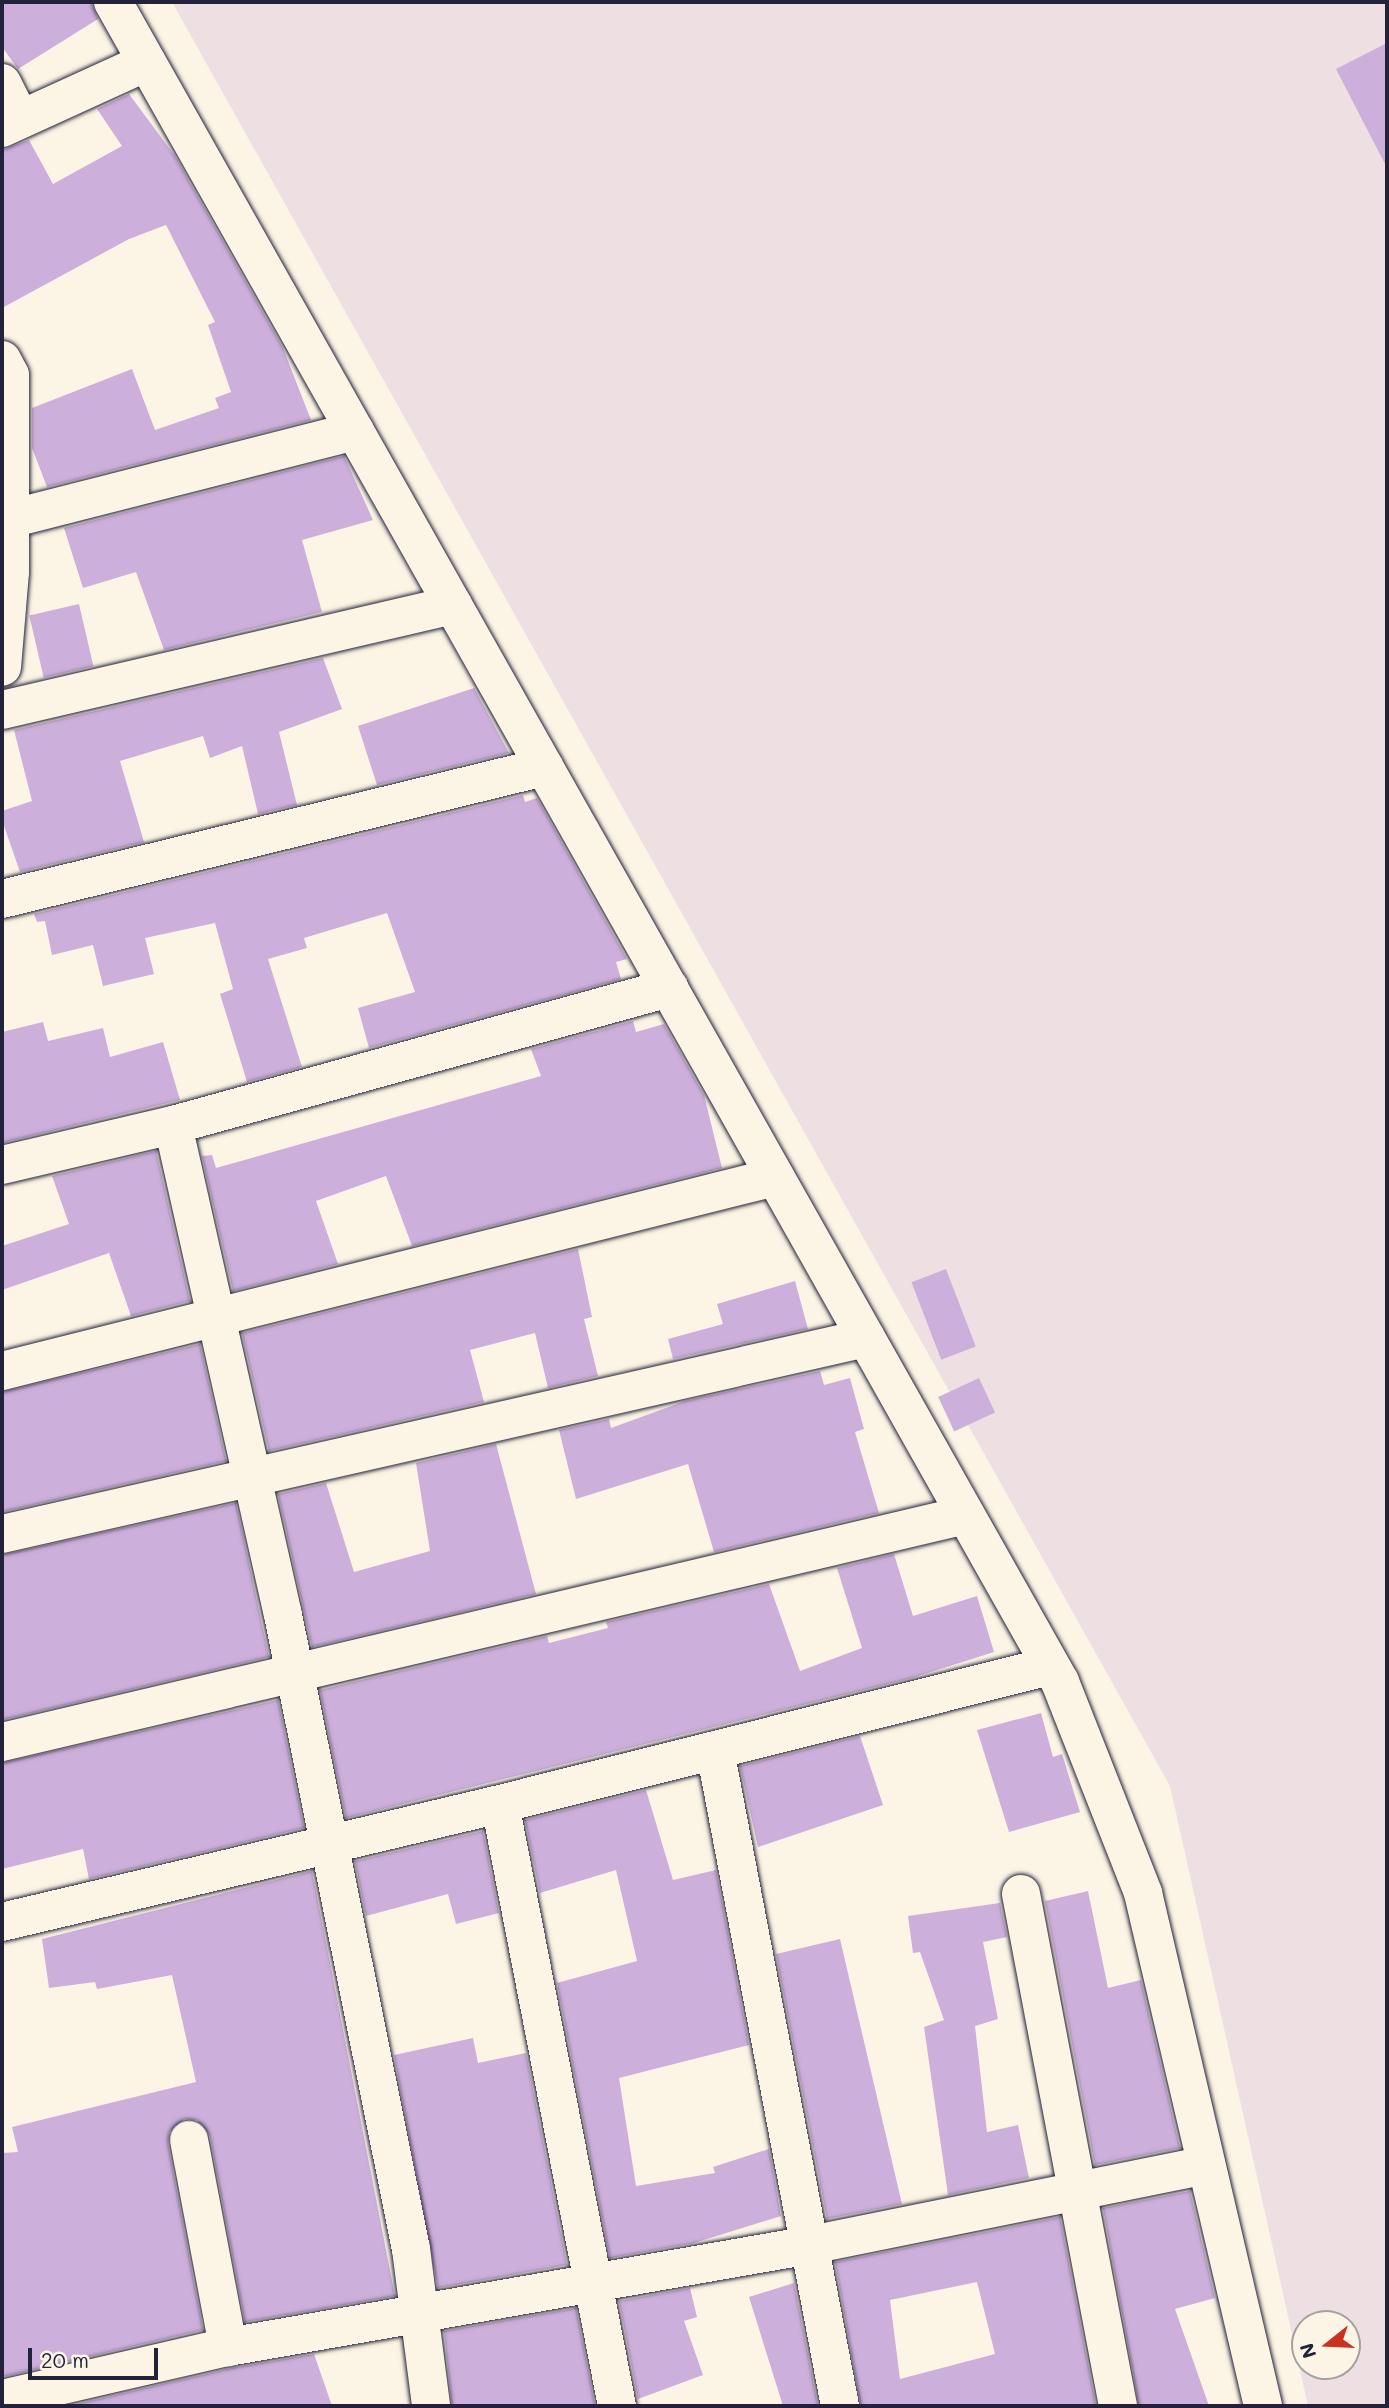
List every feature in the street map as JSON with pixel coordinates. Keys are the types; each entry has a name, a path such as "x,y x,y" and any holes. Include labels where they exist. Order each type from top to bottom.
{"street":[{"path":"113,2 1050,1666 1143,1893 1263,2406"},
{"path":"2,83 11,123 147,62"},
{"path":"2,360 10,374 6,443 10,519 2,667"},
{"path":"10,519 355,431"},
{"path":"2,710 453,605"},
{"path":"2,899 544,767"},
{"path":"2,1165 173,1125 669,988"},
{"path":"173,1125 295,1675 420,2316 431,2406"},
{"path":"2,1371 775,1177"},
{"path":"2,1534 866,1338"},
{"path":"2,1742 966,1515"},
{"path":"2,1922 328,1848 1050,1666"},
{"path":"715,1750 840,2406"},
{"path":"499,1804 596,2284 617,2406"},
{"path":"1021,1894 1118,2406"},
{"path":"189,2140 228,2347"},
{"path":"2,2399 52,2398 228,2347 420,2316 810,2245 1206,2165"}],"shaded area":[{"path":"172,2 1387,2 1387,2406 1308,2406 1302,2380 1361,2380 1361,2310 1291,2310 1291,2330 1170,1786"}],"building":[{"path":"2,2 91,2 98,19 18,69 2,47"},
{"path":"1387,43 1387,168 1336,69"},
{"path":"129,94 175,156 283,348 311,420 47,487 32,448 32,408 132,369 155,430 219,408 215,398 231,392 208,325 215,322 166,225 129,239 2,308 2,150 29,140 53,184 122,146 97,109"},
{"path":"344,456 373,520 302,540 322,612 164,650 136,572 83,588 64,528"},
{"path":"79,604 93,666 44,678 29,615"},
{"path":"323,658 342,709 279,732 297,805 258,814 242,746 210,758 203,736 120,761 144,842 20,872 2,820 2,811 32,801 14,730"},
{"path":"474,688 509,753 377,785 358,726"},
{"path":"523,795 525,802 537,798 627,959 616,962 621,979 369,1048 358,1008 415,992 387,913 304,938 307,948 268,959 302,1067 247,1082 220,994 233,989 215,923 145,938 154,974 103,986 93,945 52,955 45,921 37,922 34,914"},
{"path":"633,1021 636,1032 664,1024 704,1095 722,1168 412,1246 386,1176 316,1201 338,1264 233,1291 202,1156 212,1155 216,1168 541,1076 531,1049"},
{"path":"43,1022 48,1041 103,1028 110,1057 163,1042 180,1100 2,1143 2,1032"},
{"path":"156,1151 190,1301 131,1316 109,1253 2,1290 2,1246 69,1224 52,1176"},
{"path":"578,1249 592,1317 584,1319 598,1376 548,1388 535,1333 470,1350 484,1402 269,1451 242,1333"},
{"path":"946,1269 976,1346 941,1360 911,1282"},
{"path":"795,1281 808,1329 673,1359 668,1339 723,1324 717,1304"},
{"path":"200,1344 226,1461 2,1512 2,1392"},
{"path":"820,1371 824,1385 850,1378 864,1429 855,1432 879,1513 714,1552 688,1464 576,1499 559,1430 609,1419 611,1428 685,1401"},
{"path":"979,1378 995,1412 954,1431 938,1397"},
{"path":"496,1444 536,1594 312,1647 278,1494 326,1483 354,1572 430,1551 416,1463"},
{"path":"236,1503 269,1657 2,1720 2,1555"},
{"path":"894,1554 913,1616 977,1596 994,1652 912,1678 346,1818 320,1690 547,1636 549,1643 608,1628 606,1622 769,1584 800,1671 862,1648 837,1568"},
{"path":"278,1700 304,1828 89,1879 83,1849 2,1869 2,1763"},
{"path":"1041,1713 1053,1757 1062,1754 1080,1812 1009,1832 977,1730"},
{"path":"860,1736 883,1805 758,1847 740,1766"},
{"path":"646,1790 673,1880 716,1870 749,2045 619,2078 636,2186 715,2173 713,2167 769,2149 781,2216 694,2243 610,2258 557,1983 637,1961 616,1870 540,1893 525,1820"},
{"path":"483,1831 499,1913 456,1924 448,1894 366,1916 355,1861"},
{"path":"312,1871 395,2296 245,2322 210,2136 197,2120 184,2119 169,2132 168,2144 203,2330 2,2377 2,2153 18,2152 12,2127 196,2082 172,1975 97,1989 95,1982 49,1988 42,1939"},
{"path":"1088,1891 1108,1988 1141,1980 1180,2148 1095,2165 1045,1901"},
{"path":"1000,1903 1007,1937 983,1942 998,2019 975,2026 987,2132 1018,2125 1029,2178 948,2195 924,2027 944,2020 920,1952 913,1953 908,1916"},
{"path":"840,1939 902,2204 827,2219 776,1954"},
{"path":"473,2038 478,2063 526,2053 567,2265 438,2288 394,2055"},
{"path":"1190,2191 1215,2298 1175,2309 1209,2406 1139,2406 1103,2208"},
{"path":"1060,2217 1096,2406 861,2406 835,2262","holes":["977,2282 995,2354 900,2379 890,2300"]},
{"path":"794,2283 818,2406 783,2406 749,2297"},
{"path":"690,2288 697,2317 684,2321 703,2375 638,2399 619,2301"},
{"path":"576,2308 595,2406 452,2406 444,2331"},
{"path":"314,2354 332,2406 68,2406 232,2368"}]}
